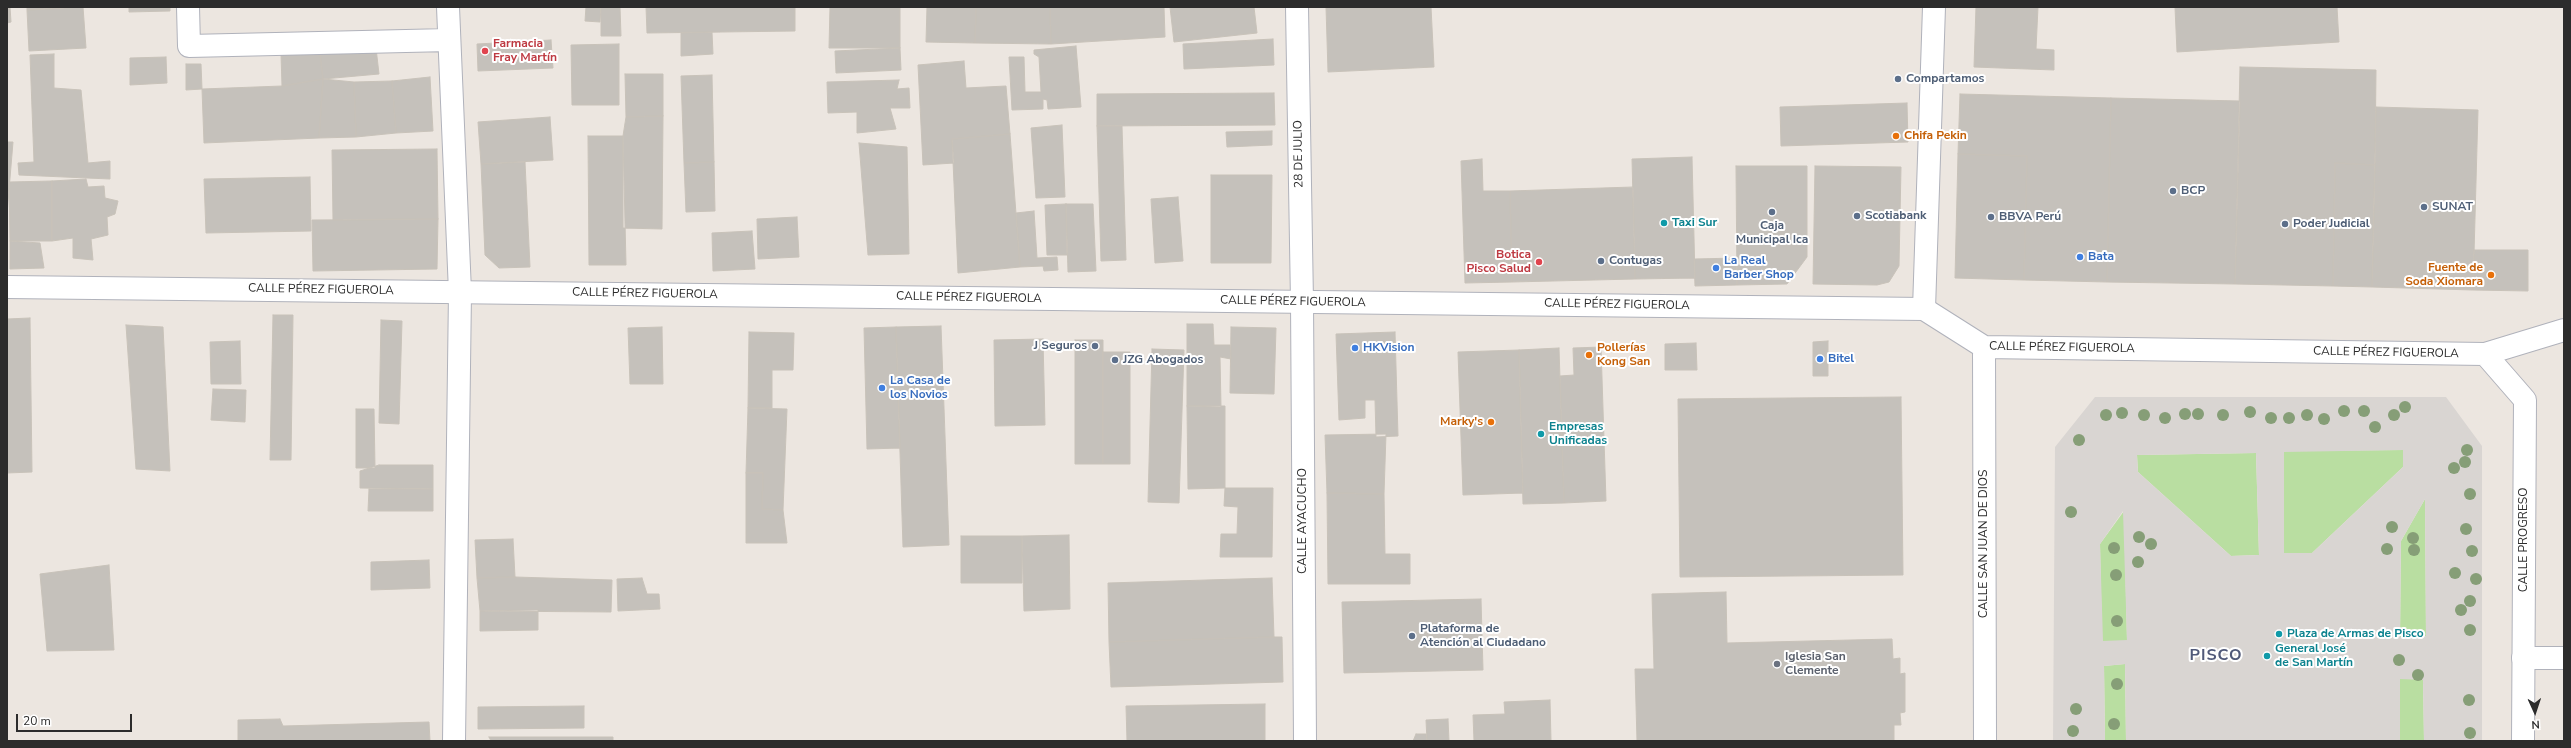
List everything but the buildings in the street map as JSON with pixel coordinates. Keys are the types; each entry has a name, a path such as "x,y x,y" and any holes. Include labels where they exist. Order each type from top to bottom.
{"street":[{"path":"188,7 189,46 449,40"},
{"path":"448,7 460,292 454,741"},
{"name":"28 DE JULIO","path":"1297,7 1302,302"},
{"path":"1924,309 1934,7"},
{"name":"CALLE PÉREZ FIGUEROLA","path":"7,287 1924,309 1984,347 2485,354 2564,330"},
{"name":"CALLE AYACUCHO","path":"1302,302 1305,741"},
{"name":"CALLE SAN JUAN DE DIOS","path":"1984,347 1984,741"},
{"name":"CALLE PROGRESO","path":"2485,354 2525,400 2523,741"},
{"path":"2523,658 2564,658"}],"green space":[{"path":"2403,450 2403,467 2312,553 2284,553 2284,451"},
{"path":"2256,453 2259,555 2231,556 2138,472 2137,455"},
{"path":"2425,499 2426,636 2400,637 2401,541"},
{"path":"2124,511 2127,641 2102,641 2100,544"},
{"path":"2125,664 2126,741 2105,741 2104,666"},
{"path":"2400,679 2423,679 2424,741 2400,741"}],"shaded area":[{"path":"2095,397 2446,397 2482,446 2482,741 2424,741 2423,680 2400,679 2400,741 2126,741 2125,664 2104,666 2105,741 2053,741 2055,447","holes":["2403,450 2403,467 2312,553 2284,553 2284,452","2256,453 2259,555 2231,556 2138,472 2137,455","2425,499 2426,636 2400,637 2401,541","2123,511 2127,640 2103,641 2100,544"]}],"place":[{"name":"Farmacia Fray Martín","path":"485,51"},
{"name":"Compartamos","path":"1898,79"},
{"name":"Chifa Pekin","path":"1896,136"},
{"name":"BCP","path":"2173,191"},
{"name":"SUNAT","path":"2424,207"},
{"name":"Caja Municipal Ica","path":"1772,212"},
{"name":"Scotiabank","path":"1857,216"},
{"name":"BBVA Perú","path":"1991,217"},
{"name":"Taxi Sur","path":"1664,223"},
{"name":"Poder Judicial","path":"2285,224"},
{"name":"Bata","path":"2080,257"},
{"name":"Contugas","path":"1601,261"},
{"name":"Botica Pisco Salud","path":"1539,262"},
{"name":"La Real Barber Shop","path":"1716,268"},
{"name":"Fuente de Soda Xiomara","path":"2491,275"},
{"name":"J Seguros","path":"1095,346"},
{"name":"HKVision","path":"1355,348"},
{"name":"Pollerías Kong San","path":"1589,355"},
{"name":"Bitel","path":"1820,359"},
{"name":"JZG Abogados","path":"1115,360"},
{"name":"La Casa de los Novios","path":"882,388"},
{"name":"Marky's","path":"1491,422"},
{"name":"Empresas Unificadas","path":"1541,434"},
{"name":"Plaza de Armas de Pisco","path":"2279,634"},
{"name":"Plataforma de Atención al Ciudadano","path":"1412,636"},
{"name":"General José de San Martín","path":"2267,656"},
{"name":"Iglesia San Clemente","path":"1777,664"}],"district":[{"name":"PISCO","path":"2216,656"}]}
